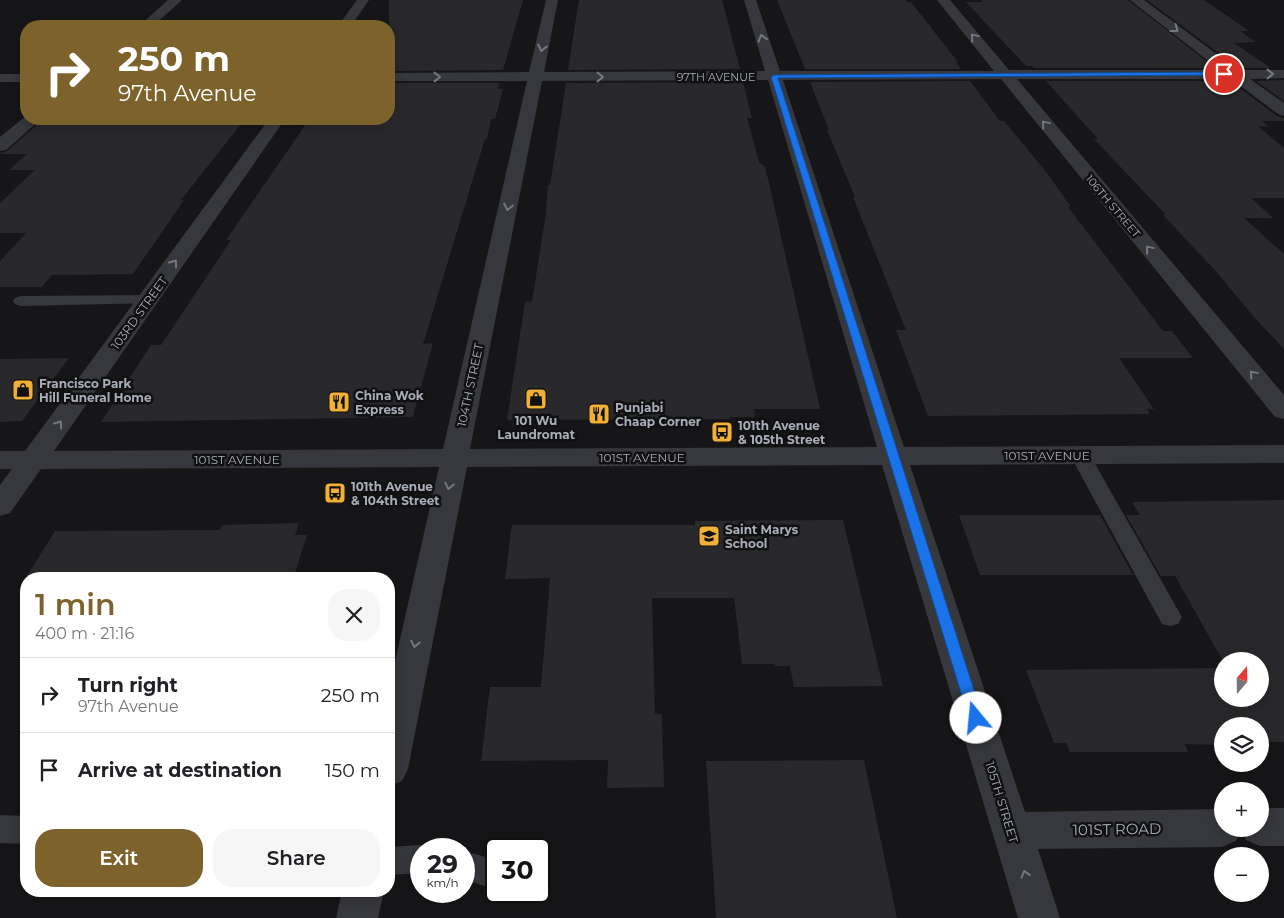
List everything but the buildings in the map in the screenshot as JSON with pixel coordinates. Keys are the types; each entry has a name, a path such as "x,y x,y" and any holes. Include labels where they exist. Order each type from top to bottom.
{"street":[{"path":"152,20 176,0"},
{"path":"348,20 363,0"},
{"name":"104TH STREET","path":"395,712 397,693 455,458 552,0"},
{"name":"105TH STREET","path":"750,0 1038,918"},
{"name":"106TH STREET","path":"943,0 1284,412"},
{"path":"1136,0 1284,111"},
{"name":"97TH AVENUE","path":"395,77 1284,74"},
{"path":"0,78 20,78"},
{"path":"0,146 26,125"},
{"name":"103RD STREET","path":"0,506 274,125"},
{"name":"101ST AVENUE","path":"0,460 1284,454"},
{"path":"1269,827 1284,827"},
{"name":"101ST ROAD","path":"1011,831 1214,828"},
{"path":"357,918 362,897"}],"lane":[{"path":"21,301 148,300"},
{"path":"1080,455 1170,617"},
{"path":"0,829 20,830"},
{"path":"395,861 410,860"}],"place":[{"name":"Francisco Park Hill Funeral Home","path":"23,390"},
{"name":"101 Wu Laundromat","path":"536,399"},
{"name":"China Wok Express","path":"339,402"},
{"name":"Punjabi Chaap Corner","path":"599,414"},
{"name":"101th Avenue & 105th Street","path":"722,432"},
{"name":"101th Avenue & 104th Street","path":"335,493"},
{"name":"Saint Marys School","path":"709,536"}],"route":[{"path":"976,718 774,77 1224,74"}]}
